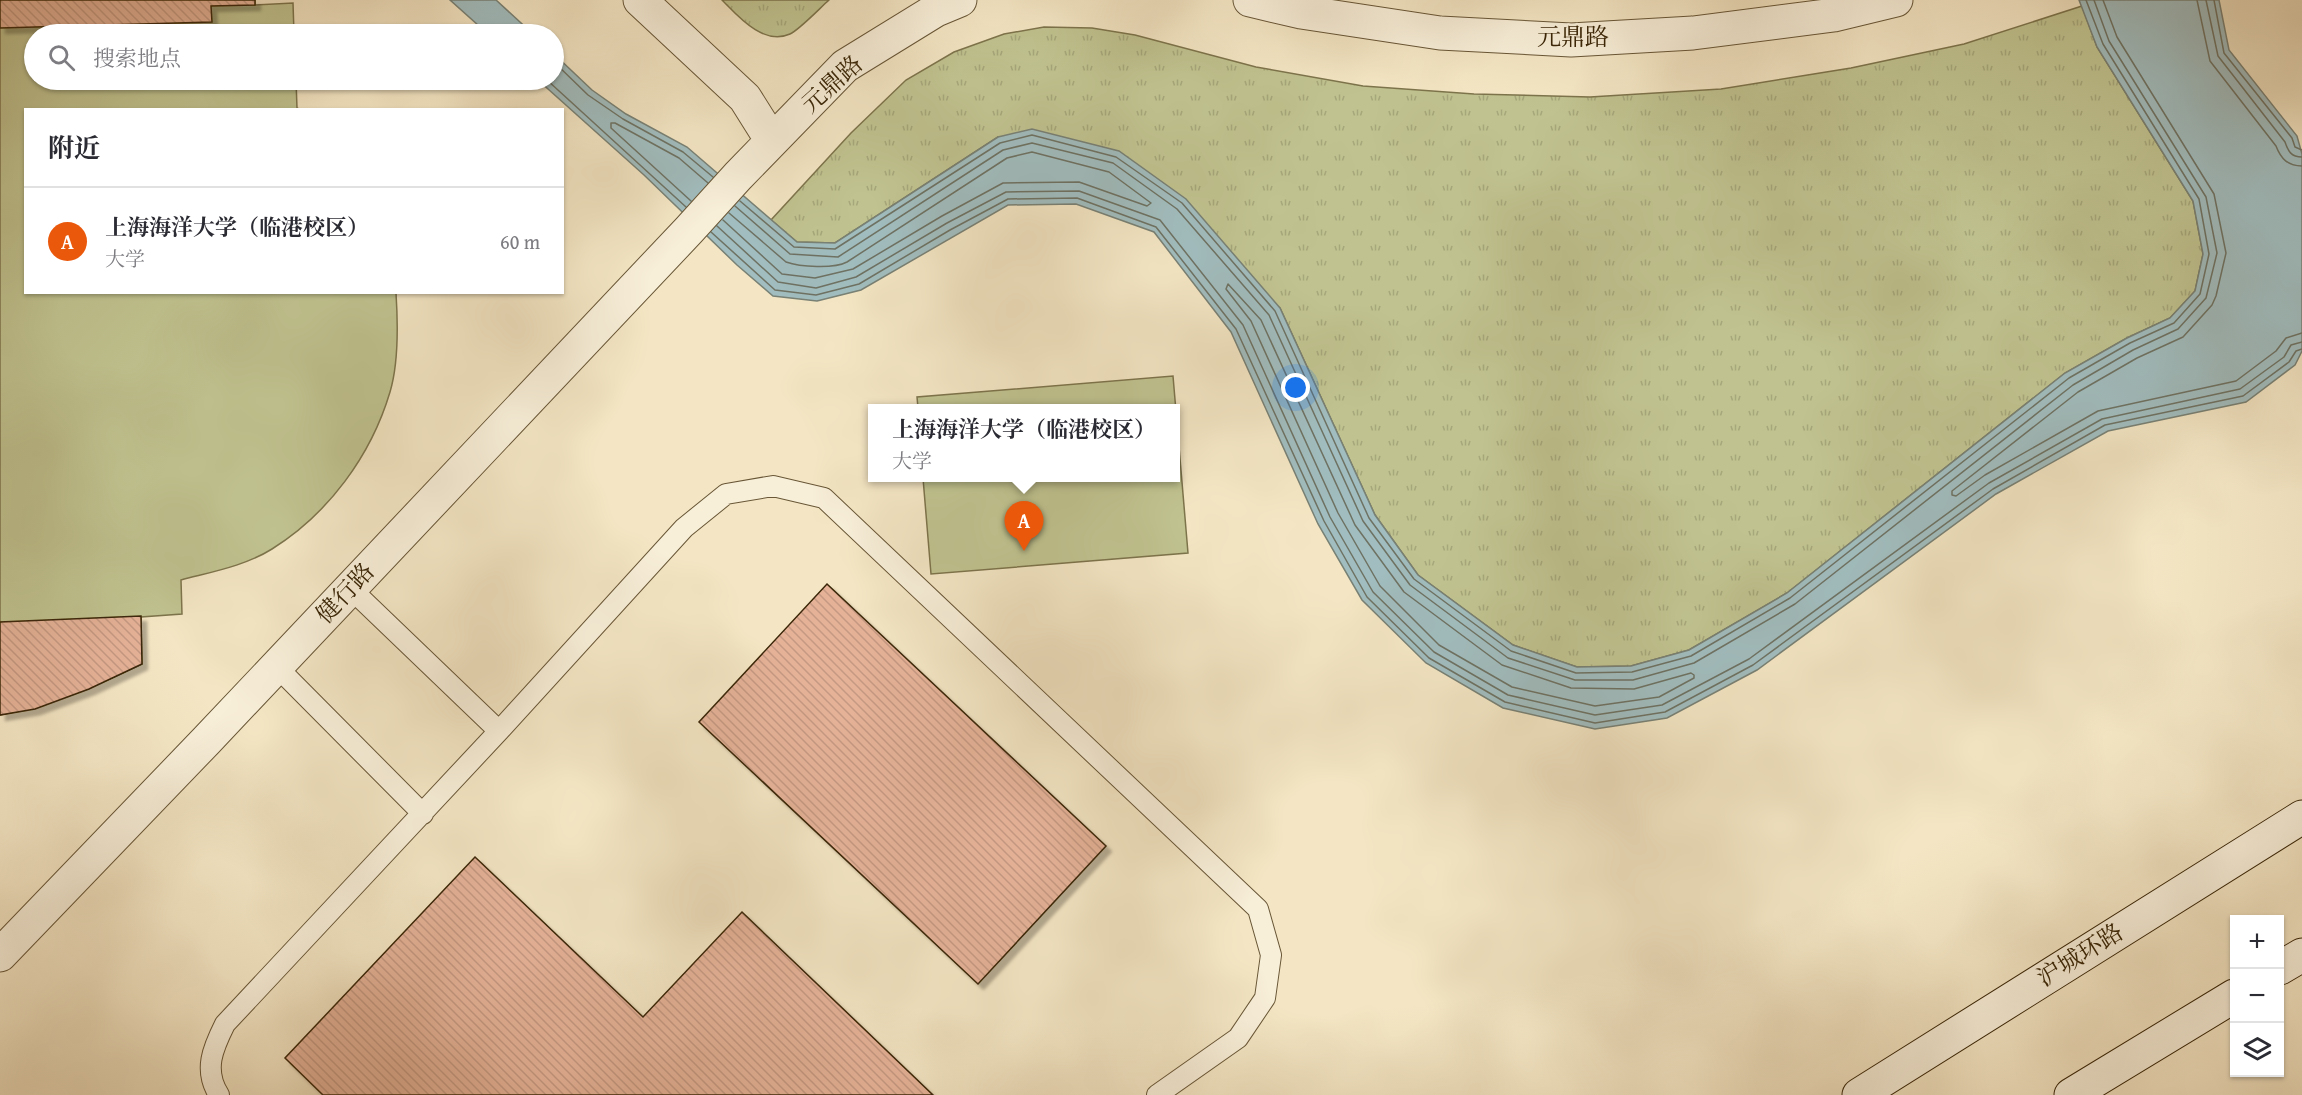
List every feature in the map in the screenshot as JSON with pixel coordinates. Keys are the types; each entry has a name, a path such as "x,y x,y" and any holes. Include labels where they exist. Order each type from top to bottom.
{"street":[{"path":"640,0 745,98 772,141"},
{"name":"元鼎路","path":"738,176 845,66 936,10 960,0"},
{"name":"元鼎路","path":"1250,0 1301,12 1440,33 1570,40 1705,32 1834,15 1896,0"},
{"name":"健行路","path":"0,956 738,176"},
{"name":"沪城环路","path":"1859,1095 2302,817"},
{"path":"2284,966 2302,955"},
{"path":"2071,1095 2230,999"}],"lane":[{"path":"219,1095 212,1084 211,1052 225,1024 500,731 684,528 726,494 773,486 824,498 1258,909 1271,955 1265,998 1238,1038 1157,1095"},
{"path":"350,588 500,731"},
{"path":"276,666 423,814"}],"green space":[{"path":"0,0 255,0 255,5 293,3 294,24 24,24 24,90 296,90 297,108 24,108 24,294 396,294 397,330 393,380 382,416 359,461 329,501 311,519 262,555 228,568 181,580 182,614 141,617 142,664 73,694 0,715"},
{"path":"722,0 829,0 794,32 780,37 770,36 752,28"},
{"path":"2082,6 2097,47 2193,201 2203,254 2195,291 2170,318 2127,338 2065,373 1787,593 1689,650 1631,666 1577,667 1513,645 1418,575 1375,515 1280,308 998,137 835,243 797,242 771,220 851,133 906,80 954,52 1004,34 1044,27 1092,28 1135,35 1256,67 1363,86 1474,94 1590,97 1721,89 1851,68 1964,44"},
{"path":"1173,376 1176,404 918,404 917,397"},
{"path":"1180,458 1188,553 931,574 923,482 1180,482"}],"water":[{"path":"450,0 496,0 522,24 477,24"},
{"path":"2079,0 2219,0 2229,50 2297,136 2302,154 2302,351 2295,365 2246,402 2108,431 1996,494 1757,670 1667,718 1595,729 1503,708 1426,663 1362,600 1318,524 1231,332 1154,232 1076,204 1008,205 861,290 817,301 773,296 549,90 564,90 564,63 592,90 626,114 687,147 797,242 835,243 998,137 1032,129 1119,151 1186,199 1280,308 1375,515 1418,575 1513,645 1577,667 1631,666 1689,650 1787,593 2065,373 2127,338 2170,318 2195,291 2203,254 2193,201 2097,47"}],"building":[{"path":"0,0 255,0 255,5 211,6 212,22 24,24 24,27 0,28"},
{"path":"827,584 1106,846 978,984 699,722"},
{"path":"141,616 142,664 89,689 35,709 0,715 0,622"},
{"path":"475,857 643,1017 742,912 933,1095 323,1095 285,1058"}],"place":[{"name":"上海海洋大学（临港校区）","path":"1024,551"}]}
